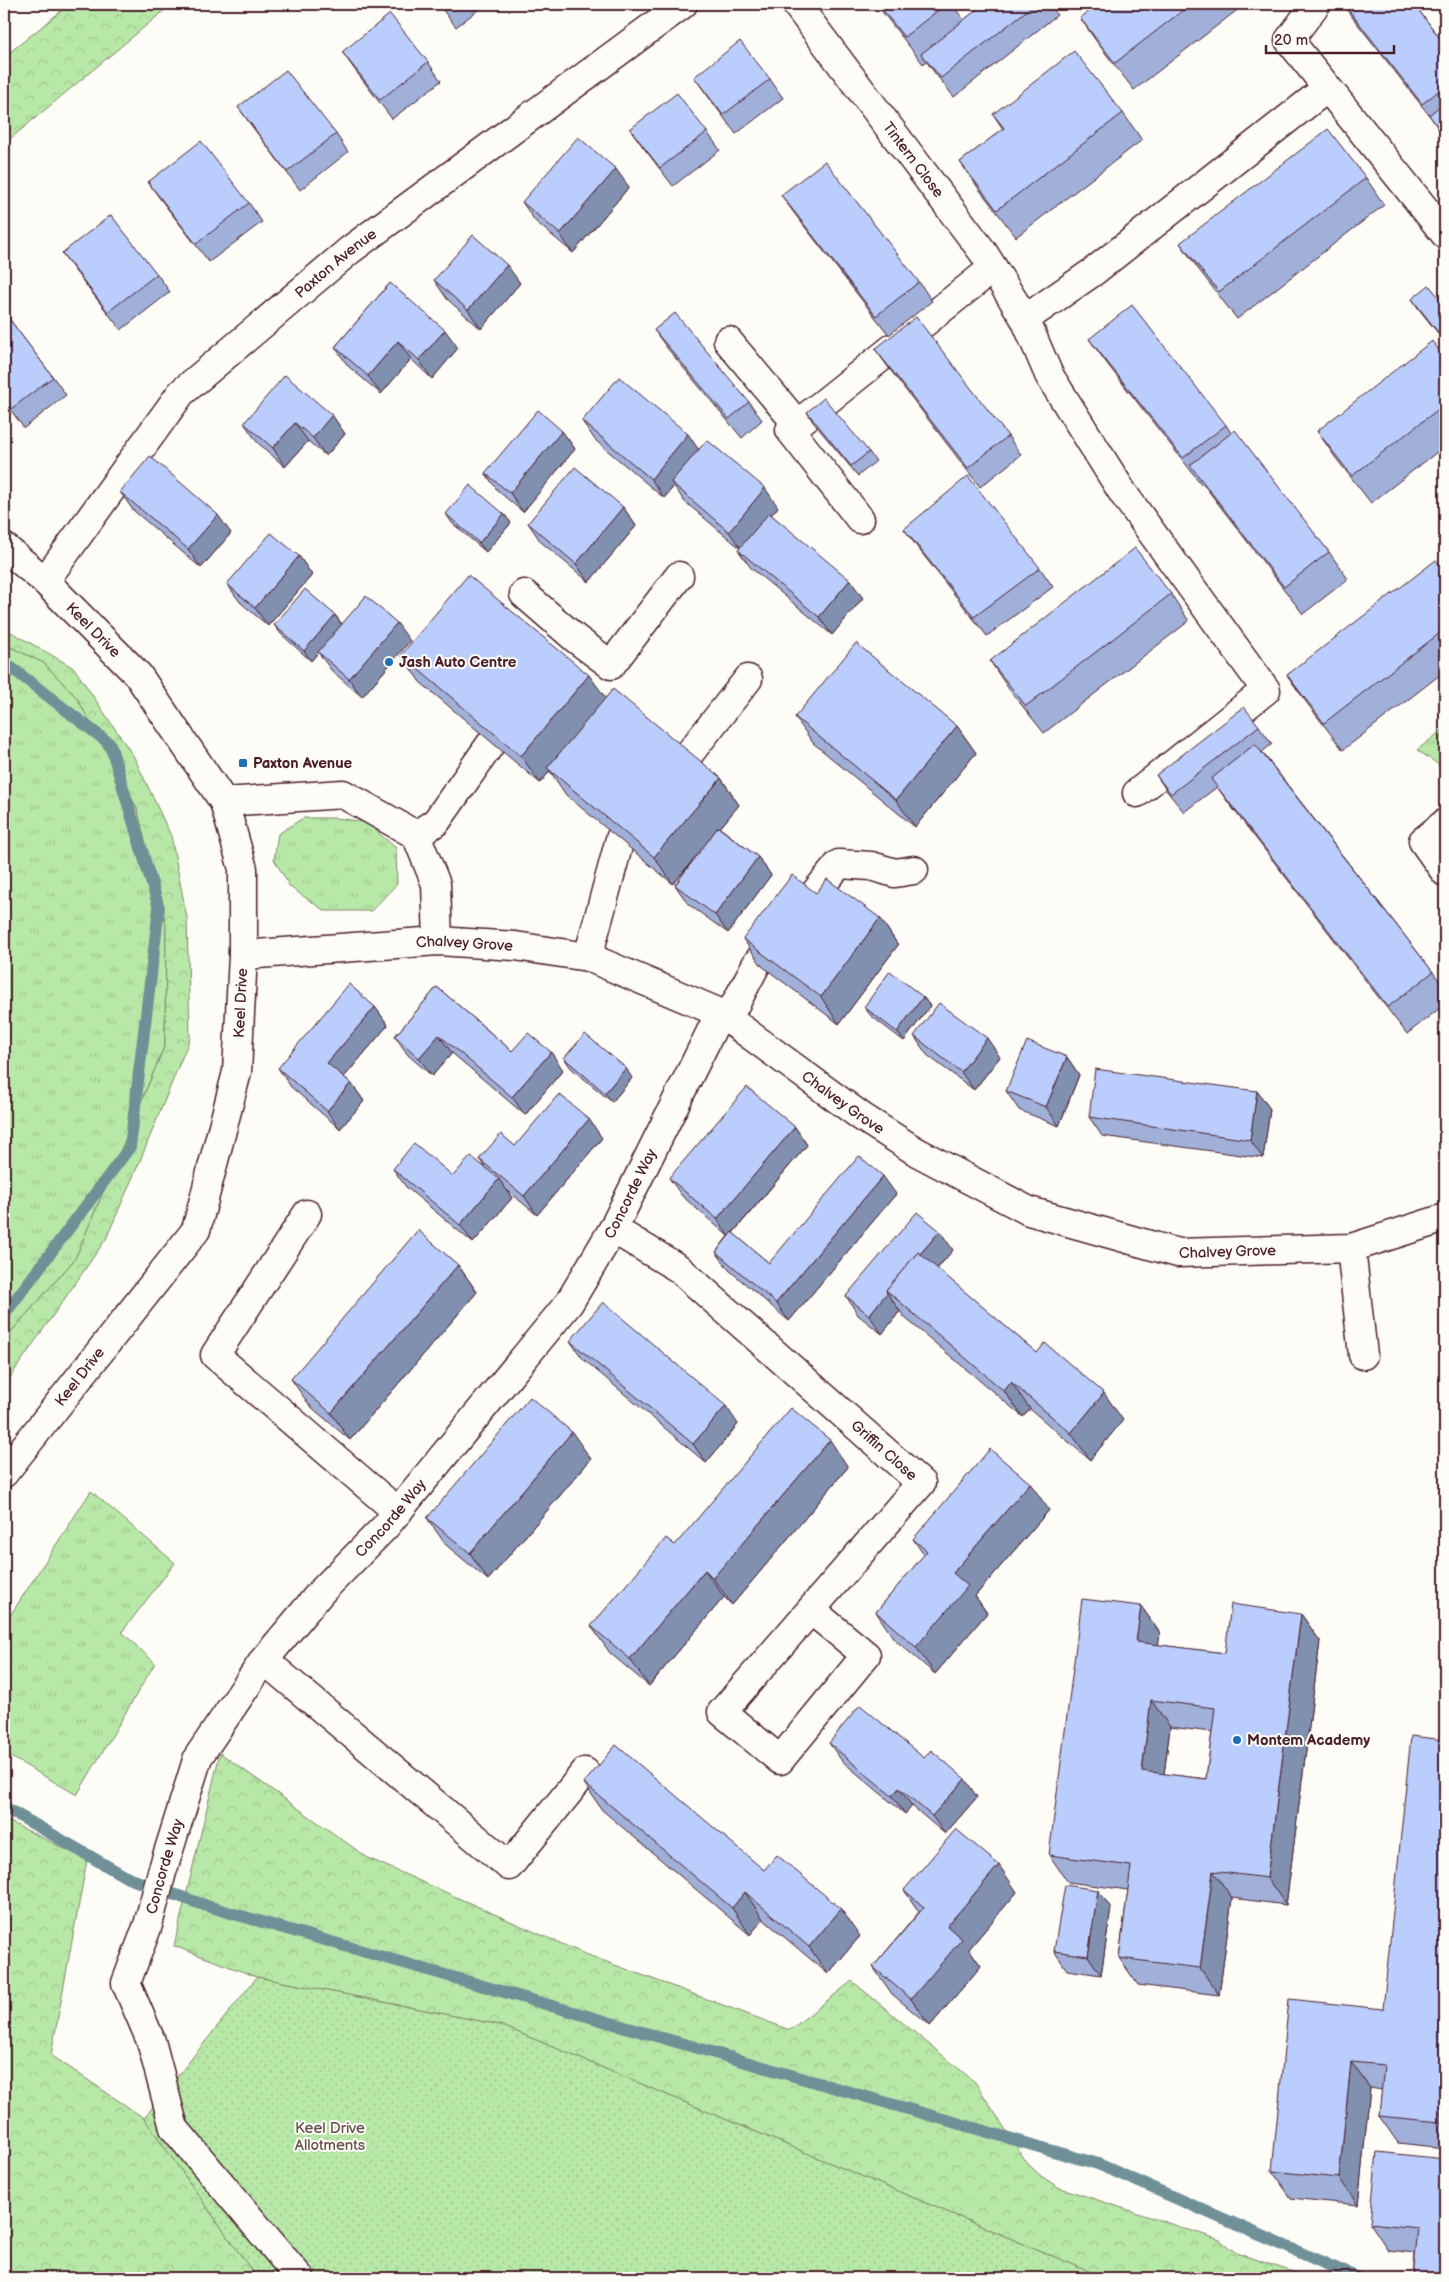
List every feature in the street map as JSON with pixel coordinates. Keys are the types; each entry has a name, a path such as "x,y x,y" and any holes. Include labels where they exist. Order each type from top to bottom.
{"street":[{"name":"Paxton Avenue","path":"45,581 181,393 350,250 683,4"},
{"name":"Tintern Close","path":"796,4 994,268 1025,319 1049,375 1123,493 1266,690 1136,793"},
{"path":"1316,4 1289,40 1445,234"},
{"path":"1025,319 1093,272 1327,88"},
{"path":"860,519 790,430 994,268"},
{"path":"728,341 797,424"},
{"name":"Keel Drive","path":"4,547 45,581 138,675 224,802 243,869 243,955 237,1072 196,1230 4,1473"},
{"path":"524,594 576,639 611,665 679,576"},
{"path":"560,662 576,639"},
{"path":"685,760 748,679"},
{"path":"416,835 436,822 492,742"},
{"path":"224,802 343,794 416,835 436,884 438,941"},
{"path":"1445,823 1423,841 1445,872"},
{"path":"588,957 620,839"},
{"name":"Concorde Way","path":"300,2278 174,2128 151,2041 126,1983 148,1925 162,1872 198,1757 264,1660 321,1592 398,1512 569,1303 613,1229 724,1016 757,963 839,864 871,866 895,872 914,870"},
{"name":"Chalvey Grove","path":"243,955 438,941 515,946 588,957 724,1016 862,1117 917,1152 1029,1211 1178,1253 1351,1248 1445,1218"},
{"path":"307,1214 216,1355 398,1512"},
{"name":"Griffin Close","path":"613,1229 678,1268 921,1483 722,1712 780,1760 866,1655 811,1610"},
{"path":"1351,1248 1363,1355"},
{"path":"264,1660 509,1866 585,1772"}],"green space":[{"path":"70,4 172,4 4,144 4,57"},
{"path":"4,628 74,668 134,757 171,836 187,918 190,1038 106,1239 4,1386 4,1340 75,1259 165,1045 166,925 137,808 77,698 44,663 4,644"},
{"path":"4,644 44,663 77,698 137,808 166,925 165,1045 75,1259 4,1340"},
{"path":"1445,728 1445,769 1417,750"},
{"path":"303,818 336,818 366,822 396,848 397,884 371,911 325,911 290,887 274,859 278,834"},
{"path":"91,1491 175,1563 122,1632 155,1663 77,1795 4,1753 4,1625"},
{"path":"220,1753 368,1858 580,1952 790,2030 852,1981 975,2082 1027,2163 1041,2176 1058,2187 1220,2240 1236,2253 1311,2278 1105,2278 500,2025 257,1977 174,1946"},
{"path":"4,1819 87,1860 51,2055 144,2118 257,2278 4,2278"},
{"name":"Keel Drive Allotments","path":"257,1977 500,2025 1105,2278 257,2278 144,2118"}],"building":[{"path":"439,4 449,4 443,9"},
{"path":"878,4 946,4 904,37"},
{"path":"984,4 1035,4 941,78 921,54"},
{"path":"1099,4 1191,4 1115,63 1080,18"},
{"path":"1344,4 1414,4 1445,45 1445,86 1422,104"},
{"path":"390,14 428,62 380,100 342,52"},
{"path":"740,41 770,79 723,115 694,77"},
{"path":"1074,51 1123,113 997,210 960,162 1004,128 993,114"},
{"path":"286,70 336,134 287,172 238,107"},
{"path":"677,93 707,132 660,168 630,129"},
{"path":"1445,102 1445,136 1429,115"},
{"path":"1328,129 1366,178 1219,292 1180,243"},
{"path":"578,137 616,169 560,234 522,202"},
{"path":"201,141 249,203 196,244 148,182"},
{"path":"825,161 919,282 876,316 781,195"},
{"path":"111,215 157,274 108,312 62,253"},
{"path":"473,235 507,265 468,310 434,280"},
{"path":"390,283 445,330 419,360 398,341 368,376 335,347"},
{"path":"1429,285 1445,305 1445,341 1412,299"},
{"path":"1132,305 1226,425 1183,458 1089,339"},
{"path":"4,312 53,377 11,409 4,399"},
{"path":"675,313 749,402 729,419 654,330"},
{"path":"916,317 1008,436 968,468 875,349"},
{"path":"1432,341 1445,358 1445,404 1352,476 1317,431"},
{"path":"285,375 332,415 313,438 295,423 273,448 244,423"},
{"path":"619,377 688,434 651,479 582,421"},
{"path":"824,398 869,452 851,466 807,412"},
{"path":"538,410 562,431 510,493 485,473"},
{"path":"1235,430 1329,552 1284,587 1190,465"},
{"path":"707,440 765,488 729,532 671,482"},
{"path":"150,456 218,515 188,549 120,492"},
{"path":"575,467 623,507 576,564 528,523"},
{"path":"968,476 1040,568 974,617 904,529"},
{"path":"470,485 504,514 479,543 446,514"},
{"path":"769,513 850,580 819,617 738,550"},
{"path":"271,533 299,556 255,608 227,584"},
{"path":"1135,548 1171,594 1026,706 990,661"},
{"path":"1436,560 1445,572 1445,629 1324,723 1287,675"},
{"path":"468,575 589,675 521,756 401,655"},
{"path":"305,589 335,615 304,651 274,625"},
{"path":"366,596 397,623 349,679 318,652"},
{"path":"856,643 957,726 896,800 795,717"},
{"path":"613,689 721,778 654,857 547,768"},
{"path":"1244,707 1259,726 1171,794 1156,775"},
{"path":"1255,744 1433,972 1388,1007 1211,779"},
{"path":"718,827 758,857 715,915 675,885"},
{"path":"792,875 816,893 827,879 880,918 821,997 743,939"},
{"path":"890,971 923,997 897,1032 864,1007"},
{"path":"349,984 375,1007 327,1063 351,1083 327,1111 278,1068"},
{"path":"437,987 512,1051 528,1033 551,1052 512,1097 439,1035 419,1058 395,1036"},
{"path":"939,1003 987,1038 961,1072 914,1036"},
{"path":"585,1034 626,1068 605,1093 564,1058"},
{"path":"1027,1041 1067,1057 1046,1107 1006,1091"},
{"path":"1445,1066 1445,1081 1439,1068"},
{"path":"1095,1069 1257,1091 1250,1140 1089,1117"},
{"path":"747,1087 795,1127 717,1219 669,1178"},
{"path":"559,1094 589,1119 524,1196 479,1159 501,1134 515,1146"},
{"path":"414,1143 453,1176 471,1156 499,1179 460,1225 393,1169"},
{"path":"859,1156 883,1176 776,1303 716,1252 732,1232 769,1263"},
{"path":"917,1212 940,1231 920,1254 918,1252 886,1290 887,1293 869,1315 846,1296"},
{"path":"418,1230 458,1265 331,1413 291,1379"},
{"path":"918,1252 1037,1353 1045,1343 1104,1393 1071,1433 1011,1382 1004,1391 886,1290"},
{"path":"603,1302 726,1406 693,1444 570,1341"},
{"path":"530,1397 572,1432 470,1553 427,1518"},
{"path":"791,1408 830,1440 713,1578 705,1570 630,1659 591,1626 666,1538 675,1545"},
{"path":"990,1449 1030,1483 953,1573 968,1586 916,1647 876,1612 927,1551 913,1539"},
{"path":"1082,1599 1141,1606 1136,1642 1225,1653 1231,1604 1301,1614 1267,1878 1213,1871 1200,1968 1119,1958 1131,1866 1049,1855","holes":["1151,1700 1215,1708 1206,1779 1142,1771"]},
{"path":"860,1705 924,1758 931,1750 965,1779 932,1816 899,1788 892,1796 829,1743"},
{"path":"1411,1736 1445,1740 1445,2067 1440,2122 1379,2116 1384,2065 1351,2062 1339,2178 1272,2171 1289,1999 1383,2009"},
{"path":"616,1745 764,1870 777,1855 841,1909 809,1947 745,1892 732,1908 584,1783"},
{"path":"956,1829 999,1865 947,1926 962,1939 911,1999 873,1967 924,1907 904,1890"},
{"path":"1065,1885 1098,1890 1088,1956 1054,1951"},
{"path":"1377,2152 1445,2159 1445,2278 1413,2278 1418,2228 1370,2223"}],"waterway":[{"path":"4,662 110,744 159,908 130,1147 4,1315"},
{"path":"4,1807 128,1878 207,1906 1098,2164 1358,2278"}],"place":[{"name":"Jash Auto Centre","path":"389,662"},
{"name":"Paxton Avenue","path":"243,763"},
{"name":"Montem Academy","path":"1237,1740"}]}
